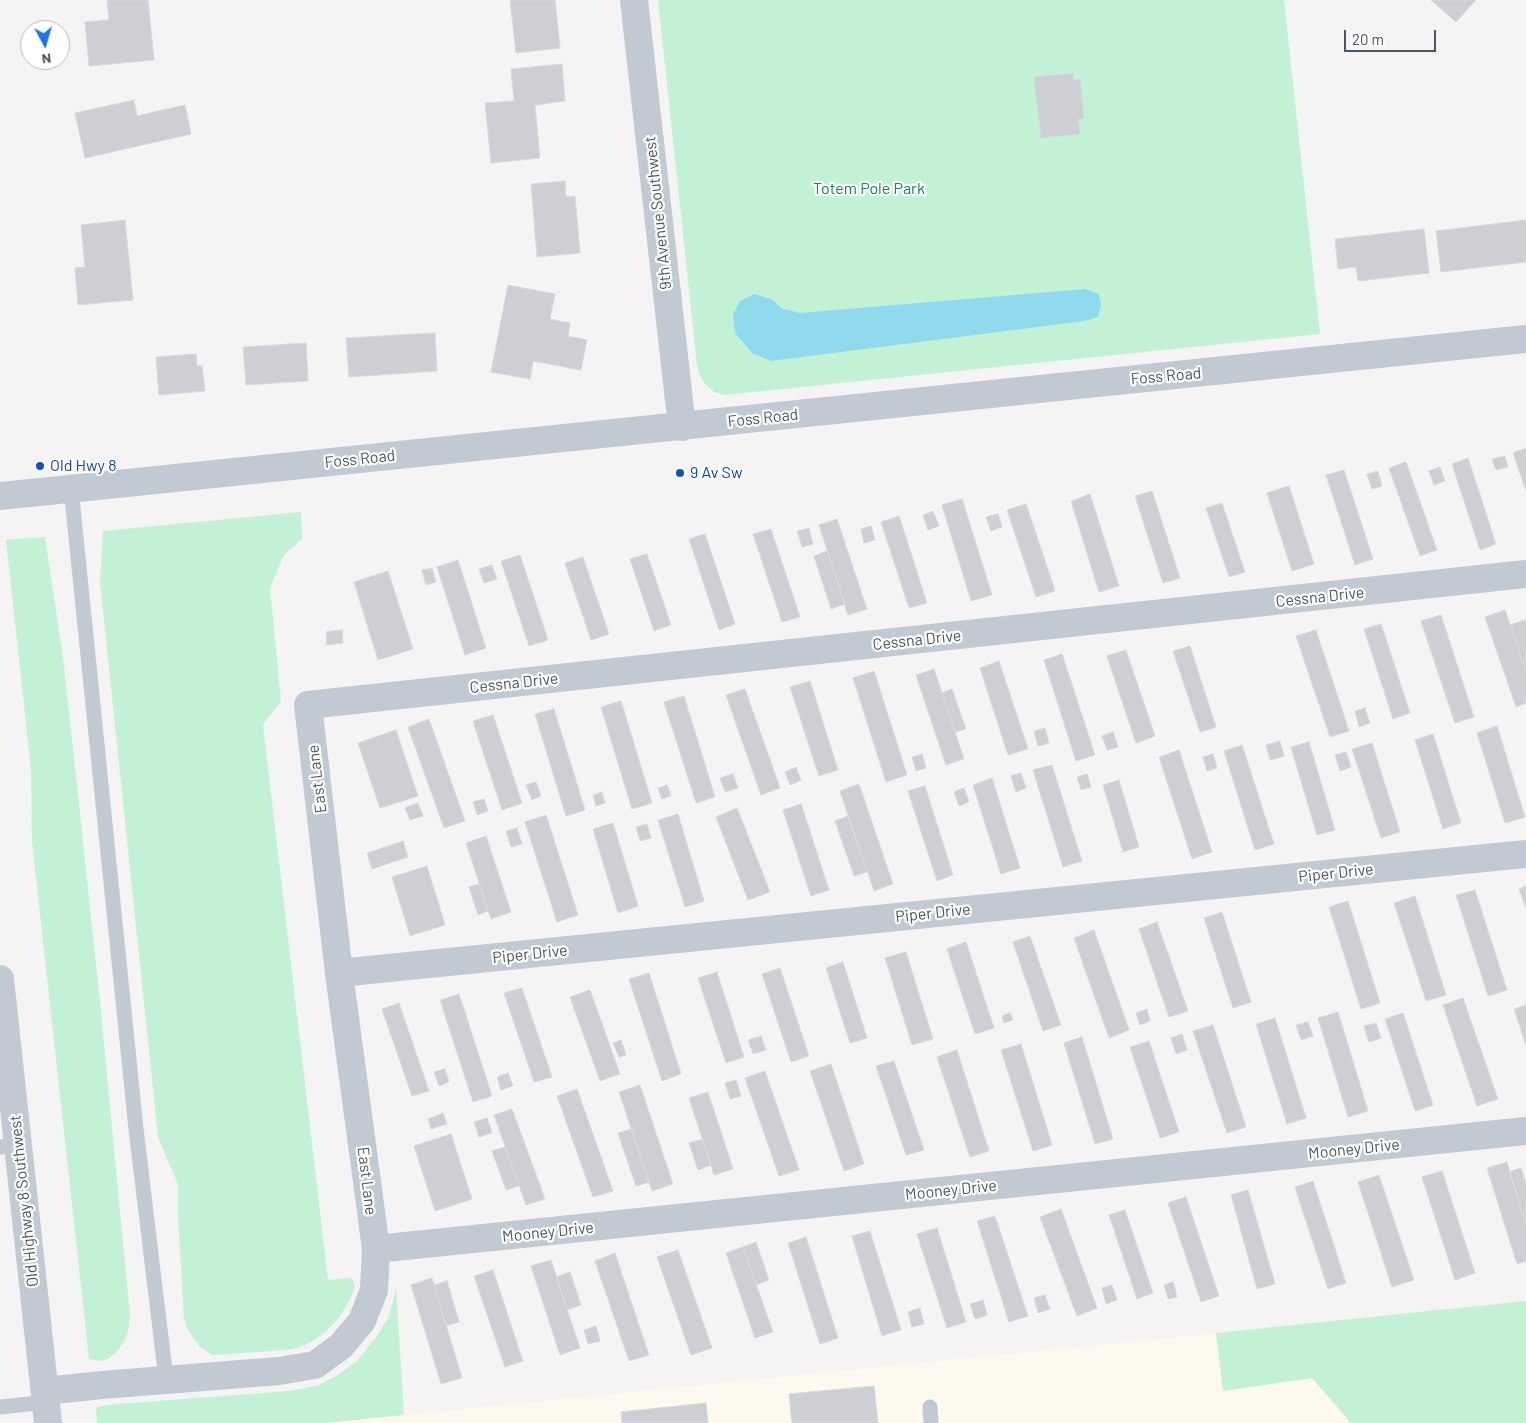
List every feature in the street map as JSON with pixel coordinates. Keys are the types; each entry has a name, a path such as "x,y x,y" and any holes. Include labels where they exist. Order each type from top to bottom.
{"street":[{"name":"9th Avenue Southwest","path":"634,0 682,427"},
{"name":"Foss Road","path":"0,496 1526,339"},
{"name":"Cessna Drive","path":"308,706 1526,574"},
{"name":"East Lane","path":"46,1405 166,1379 279,1371 315,1365 342,1346 362,1321 374,1290 376,1249 308,706"},
{"name":"Piper Drive","path":"340,973 1526,854"},
{"name":"Old Highway 8 Southwest","path":"0,979 9,1146 46,1405"},
{"name":"Mooney Drive","path":"376,1249 1526,1132"}],"lane":[{"path":"71,488 136,1128 166,1379"},
{"path":"0,1407 46,1405"},
{"path":"930,1407 931,1423"}],"shaded area":[{"path":"1216,1333 1223,1391 1312,1378 1351,1423 325,1423"}],"green space":[{"name":"Totem Pole Park","path":"658,0 1284,0 1320,334 724,395 714,392 705,384 700,376 697,365"},
{"path":"301,512 302,539 285,554 270,589 281,701 263,725 328,1280 352,1278 355,1287 339,1318 313,1341 297,1348 286,1350 213,1355 200,1347 188,1330 184,1319 178,1184 158,1137 100,582 103,531"},
{"path":"45,537 63,658 78,794 130,1316 128,1332 124,1342 116,1353 108,1359 99,1361 89,1359 32,841 31,770 6,540"},
{"path":"396,1288 404,1415 325,1423 97,1423 96,1408 106,1405 289,1391 316,1386 338,1375 358,1360 377,1336 389,1316"},
{"path":"1526,1301 1526,1423 1351,1423 1312,1378 1223,1391 1216,1333"}],"water":[{"path":"1085,289 1099,294 1101,305 1098,317 1084,321 771,361 752,353 735,333 733,314 740,301 754,294 771,299 783,309 800,313"}],"building":[{"path":"107,0 148,0 154,60 89,66 85,22 109,20"},
{"path":"510,0 555,0 560,48 516,53"},
{"path":"1431,0 1476,0 1456,22"},
{"path":"562,64 565,101 535,105 540,158 491,163 485,103 514,101 511,69"},
{"path":"1073,73 1074,80 1080,79 1084,119 1078,119 1080,134 1041,138 1034,77"},
{"path":"134,100 137,116 185,105 191,134 85,158 75,113"},
{"path":"565,181 566,197 575,196 580,253 537,257 531,184"},
{"path":"125,220 133,300 78,305 75,268 85,267 81,225"},
{"path":"1526,220 1526,262 1441,272 1436,231"},
{"path":"1424,229 1429,273 1358,281 1356,267 1338,269 1335,239"},
{"path":"508,285 555,294 550,319 570,323 568,336 587,340 581,370 533,361 530,379 491,372"},
{"path":"435,333 437,371 349,377 346,338"},
{"path":"306,343 308,381 246,385 243,347"},
{"path":"196,354 197,366 202,366 205,391 159,395 156,357"},
{"path":"1526,448 1526,491 1513,453"},
{"path":"1505,456 1508,467 1496,470 1492,459"},
{"path":"1468,458 1496,544 1480,550 1452,464"},
{"path":"1406,462 1437,550 1420,556 1389,468"},
{"path":"1440,467 1445,481 1434,485 1429,471"},
{"path":"1344,470 1373,559 1355,565 1326,475"},
{"path":"1378,471 1382,486 1372,489 1367,474"},
{"path":"1289,486 1314,564 1292,571 1267,493"},
{"path":"1152,491 1180,578 1163,583 1135,496"},
{"path":"1090,494 1119,586 1099,592 1071,501"},
{"path":"962,499 992,595 971,601 942,505"},
{"path":"1222,503 1245,572 1229,577 1206,508"},
{"path":"1026,504 1055,591 1036,597 1007,510"},
{"path":"933,511 939,526 928,530 923,515"},
{"path":"998,514 1002,527 991,531 986,517"},
{"path":"899,516 927,603 909,608 881,522"},
{"path":"837,519 867,609 848,615 819,525"},
{"path":"871,526 875,540 864,543 861,529"},
{"path":"809,528 813,544 802,547 797,531"},
{"path":"771,529 800,617 782,622 753,534"},
{"path":"705,534 735,624 719,630 689,539"},
{"path":"827,551 845,604 831,609 814,556"},
{"path":"647,554 671,625 654,631 630,559"},
{"path":"520,555 548,640 529,646 501,561"},
{"path":"583,557 609,634 591,640 565,563"},
{"path":"458,560 486,648 465,655 437,567"},
{"path":"492,565 497,579 484,583 479,569"},
{"path":"432,568 436,582 426,585 422,570"},
{"path":"388,571 413,649 378,660 354,582"},
{"path":"1505,610 1526,670 1526,703 1516,707 1485,617"},
{"path":"1441,615 1474,717 1455,723 1421,621"},
{"path":"1525,620 1526,624 1526,670 1510,625"},
{"path":"1381,624 1410,713 1393,719 1364,629"},
{"path":"342,630 343,643 327,645 326,632"},
{"path":"1316,630 1349,731 1330,737 1296,636"},
{"path":"1190,646 1216,727 1200,732 1173,651"},
{"path":"1126,650 1155,736 1136,743 1107,656"},
{"path":"1062,654 1095,755 1076,761 1044,660"},
{"path":"999,661 1028,749 1008,755 980,668"},
{"path":"934,669 964,759 946,765 916,675"},
{"path":"874,671 907,775 886,782 853,678"},
{"path":"810,681 838,770 819,776 790,687"},
{"path":"745,689 780,788 761,795 726,695"},
{"path":"952,689 966,729 955,732 942,693"},
{"path":"684,696 715,797 696,803 664,702"},
{"path":"621,701 652,803 632,809 601,707"},
{"path":"1365,708 1370,723 1359,727 1355,711"},
{"path":"554,709 585,810 566,816 535,714"},
{"path":"493,715 522,803 502,810 473,721"},
{"path":"429,719 465,821 444,828 408,727"},
{"path":"1497,726 1525,817 1505,823 1477,733"},
{"path":"1045,728 1049,743 1038,746 1034,731"},
{"path":"396,730 418,796 380,808 358,743"},
{"path":"1113,732 1118,747 1107,750 1102,736"},
{"path":"1433,734 1461,823 1443,829 1415,740"},
{"path":"1280,741 1284,756 1270,760 1266,745"},
{"path":"1309,742 1335,830 1317,835 1291,747"},
{"path":"1372,743 1400,832 1381,838 1352,749"},
{"path":"1242,745 1274,844 1255,850 1224,751"},
{"path":"1179,750 1212,852 1192,859 1159,757"},
{"path":"1346,752 1351,767 1340,771 1335,755"},
{"path":"922,754 926,768 916,771 912,757"},
{"path":"1213,754 1217,768 1207,771 1203,757"},
{"path":"1052,765 1082,861 1063,867 1033,770"},
{"path":"796,767 801,780 790,785 785,772"},
{"path":"1021,773 1026,788 1016,792 1011,776"},
{"path":"733,774 738,788 725,792 720,778"},
{"path":"1087,774 1091,787 1081,790 1077,777"},
{"path":"992,778 1020,868 1001,874 973,785"},
{"path":"1119,780 1139,847 1123,852 1103,785"},
{"path":"536,782 541,796 532,800 526,785"},
{"path":"859,784 893,884 874,891 840,791"},
{"path":"667,785 671,796 662,799 658,788"},
{"path":"925,786 953,875 937,881 908,791"},
{"path":"964,788 969,802 959,806 954,792"},
{"path":"602,792 605,803 596,806 593,795"},
{"path":"484,799 488,811 477,815 473,802"},
{"path":"418,803 423,816 410,820 405,808"},
{"path":"801,804 829,890 811,896 783,810"},
{"path":"737,808 770,892 748,900 716,817"},
{"path":"678,814 704,901 685,907 658,820"},
{"path":"546,815 578,915 557,922 525,822"},
{"path":"848,816 867,872 854,876 835,821"},
{"path":"613,823 638,906 618,913 593,829"},
{"path":"647,824 651,838 640,841 636,827"},
{"path":"517,828 522,844 511,847 506,831"},
{"path":"486,836 511,912 491,919 466,843"},
{"path":"403,841 408,857 372,869 367,853"},
{"path":"427,866 445,925 410,936 392,877"},
{"path":"479,884 488,911 478,915 469,887"},
{"path":"1526,886 1526,908 1519,889"},
{"path":"1475,890 1507,990 1488,996 1456,895"},
{"path":"1415,896 1446,995 1426,1001 1394,903"},
{"path":"1348,901 1380,1003 1361,1009 1329,907"},
{"path":"1222,912 1251,1002 1233,1008 1204,918"},
{"path":"1157,922 1188,1011 1169,1017 1139,929"},
{"path":"1094,930 1129,1030 1109,1038 1074,938"},
{"path":"1030,936 1061,1025 1043,1031 1013,942"},
{"path":"966,942 994,1028 975,1034 947,949"},
{"path":"906,952 933,1039 912,1045 885,958"},
{"path":"843,962 867,1038 850,1043 826,968"},
{"path":"780,968 809,1056 791,1062 762,974"},
{"path":"717,972 744,1057 726,1063 698,978"},
{"path":"649,973 681,1074 662,1081 629,979"},
{"path":"522,988 552,1077 534,1082 504,993"},
{"path":"590,990 620,1074 600,1081 570,997"},
{"path":"459,994 492,1096 473,1102 440,1000"},
{"path":"1463,998 1498,1099 1477,1106 1443,1005"},
{"path":"399,1003 429,1091 412,1096 382,1009"},
{"path":"1526,1005 1526,1045 1514,1009"},
{"path":"1147,1009 1150,1021 1140,1025 1136,1013"},
{"path":"1338,1012 1368,1111 1348,1117 1318,1018"},
{"path":"1010,1013 1013,1020 1004,1023 1002,1016"},
{"path":"1403,1013 1433,1105 1415,1111 1385,1019"},
{"path":"1275,1018 1306,1118 1287,1124 1256,1024"},
{"path":"1308,1022 1313,1036 1301,1040 1296,1025"},
{"path":"1376,1023 1381,1038 1369,1042 1364,1026"},
{"path":"1213,1025 1246,1127 1227,1133 1193,1031"},
{"path":"1182,1034 1187,1050 1176,1054 1171,1038"},
{"path":"761,1036 766,1050 753,1054 748,1040"},
{"path":"1082,1037 1113,1139 1095,1144 1064,1043"},
{"path":"621,1040 626,1055 619,1057 613,1043"},
{"path":"1149,1041 1179,1132 1160,1138 1130,1047"},
{"path":"1021,1044 1052,1145 1033,1151 1001,1050"},
{"path":"957,1050 989,1151 970,1157 937,1057"},
{"path":"894,1061 924,1150 906,1155 876,1066"},
{"path":"831,1064 864,1164 844,1171 810,1071"},
{"path":"445,1069 449,1082 439,1086 434,1072"},
{"path":"765,1071 799,1170 779,1176 745,1078"},
{"path":"508,1073 513,1086 501,1090 497,1077"},
{"path":"736,1080 741,1096 730,1099 725,1083"},
{"path":"640,1085 673,1184 652,1191 619,1092"},
{"path":"577,1089 613,1191 593,1197 557,1096"},
{"path":"708,1092 733,1169 714,1175 689,1098"},
{"path":"512,1109 545,1199 526,1205 494,1115"},
{"path":"443,1113 447,1124 431,1129 428,1119"},
{"path":"487,1118 492,1133 479,1137 474,1122"},
{"path":"632,1129 649,1182 636,1186 618,1133"},
{"path":"451,1134 472,1199 435,1211 414,1146"},
{"path":"703,1139 711,1165 698,1170 689,1143"},
{"path":"505,1147 519,1186 506,1190 492,1151"},
{"path":"1507,1162 1526,1224 1526,1261 1517,1264 1487,1168"},
{"path":"1521,1168 1526,1184 1526,1224 1509,1172"},
{"path":"1442,1171 1475,1273 1455,1280 1422,1177"},
{"path":"1379,1175 1414,1280 1392,1287 1358,1182"},
{"path":"1313,1181 1346,1283 1328,1289 1295,1187"},
{"path":"1248,1190 1275,1284 1257,1289 1231,1195"},
{"path":"1186,1197 1219,1296 1201,1302 1168,1203"},
{"path":"1061,1209 1097,1308 1077,1316 1040,1217"},
{"path":"1125,1210 1153,1293 1137,1299 1109,1215"},
{"path":"995,1216 1028,1316 1009,1322 977,1221"},
{"path":"937,1228 966,1322 947,1328 917,1234"},
{"path":"870,1231 901,1330 882,1336 852,1236"},
{"path":"806,1237 838,1338 820,1344 788,1243"},
{"path":"756,1242 769,1280 756,1285 743,1247"},
{"path":"743,1247 773,1332 755,1338 726,1253"},
{"path":"678,1250 712,1348 691,1355 657,1257"},
{"path":"615,1253 649,1355 629,1361 595,1261"},
{"path":"551,1260 580,1348 560,1355 531,1266"},
{"path":"493,1270 523,1361 505,1367 474,1276"},
{"path":"570,1272 581,1305 567,1310 556,1277"},
{"path":"432,1278 462,1378 441,1384 411,1285"},
{"path":"447,1281 459,1322 446,1326 434,1285"},
{"path":"1173,1282 1177,1297 1168,1299 1164,1285"},
{"path":"1112,1285 1117,1300 1106,1304 1102,1288"},
{"path":"1045,1295 1050,1309 1038,1313 1034,1298"},
{"path":"983,1300 987,1315 975,1319 970,1304"},
{"path":"920,1308 924,1324 912,1327 908,1312"},
{"path":"596,1326 600,1341 588,1344 584,1330"},
{"path":"874,1386 878,1423 792,1423 789,1394"},
{"path":"706,1403 708,1423 622,1423 621,1412"}],"place":[{"name":"Old Hwy 8","path":"40,466"},
{"name":"9 Av Sw","path":"680,473"}]}
